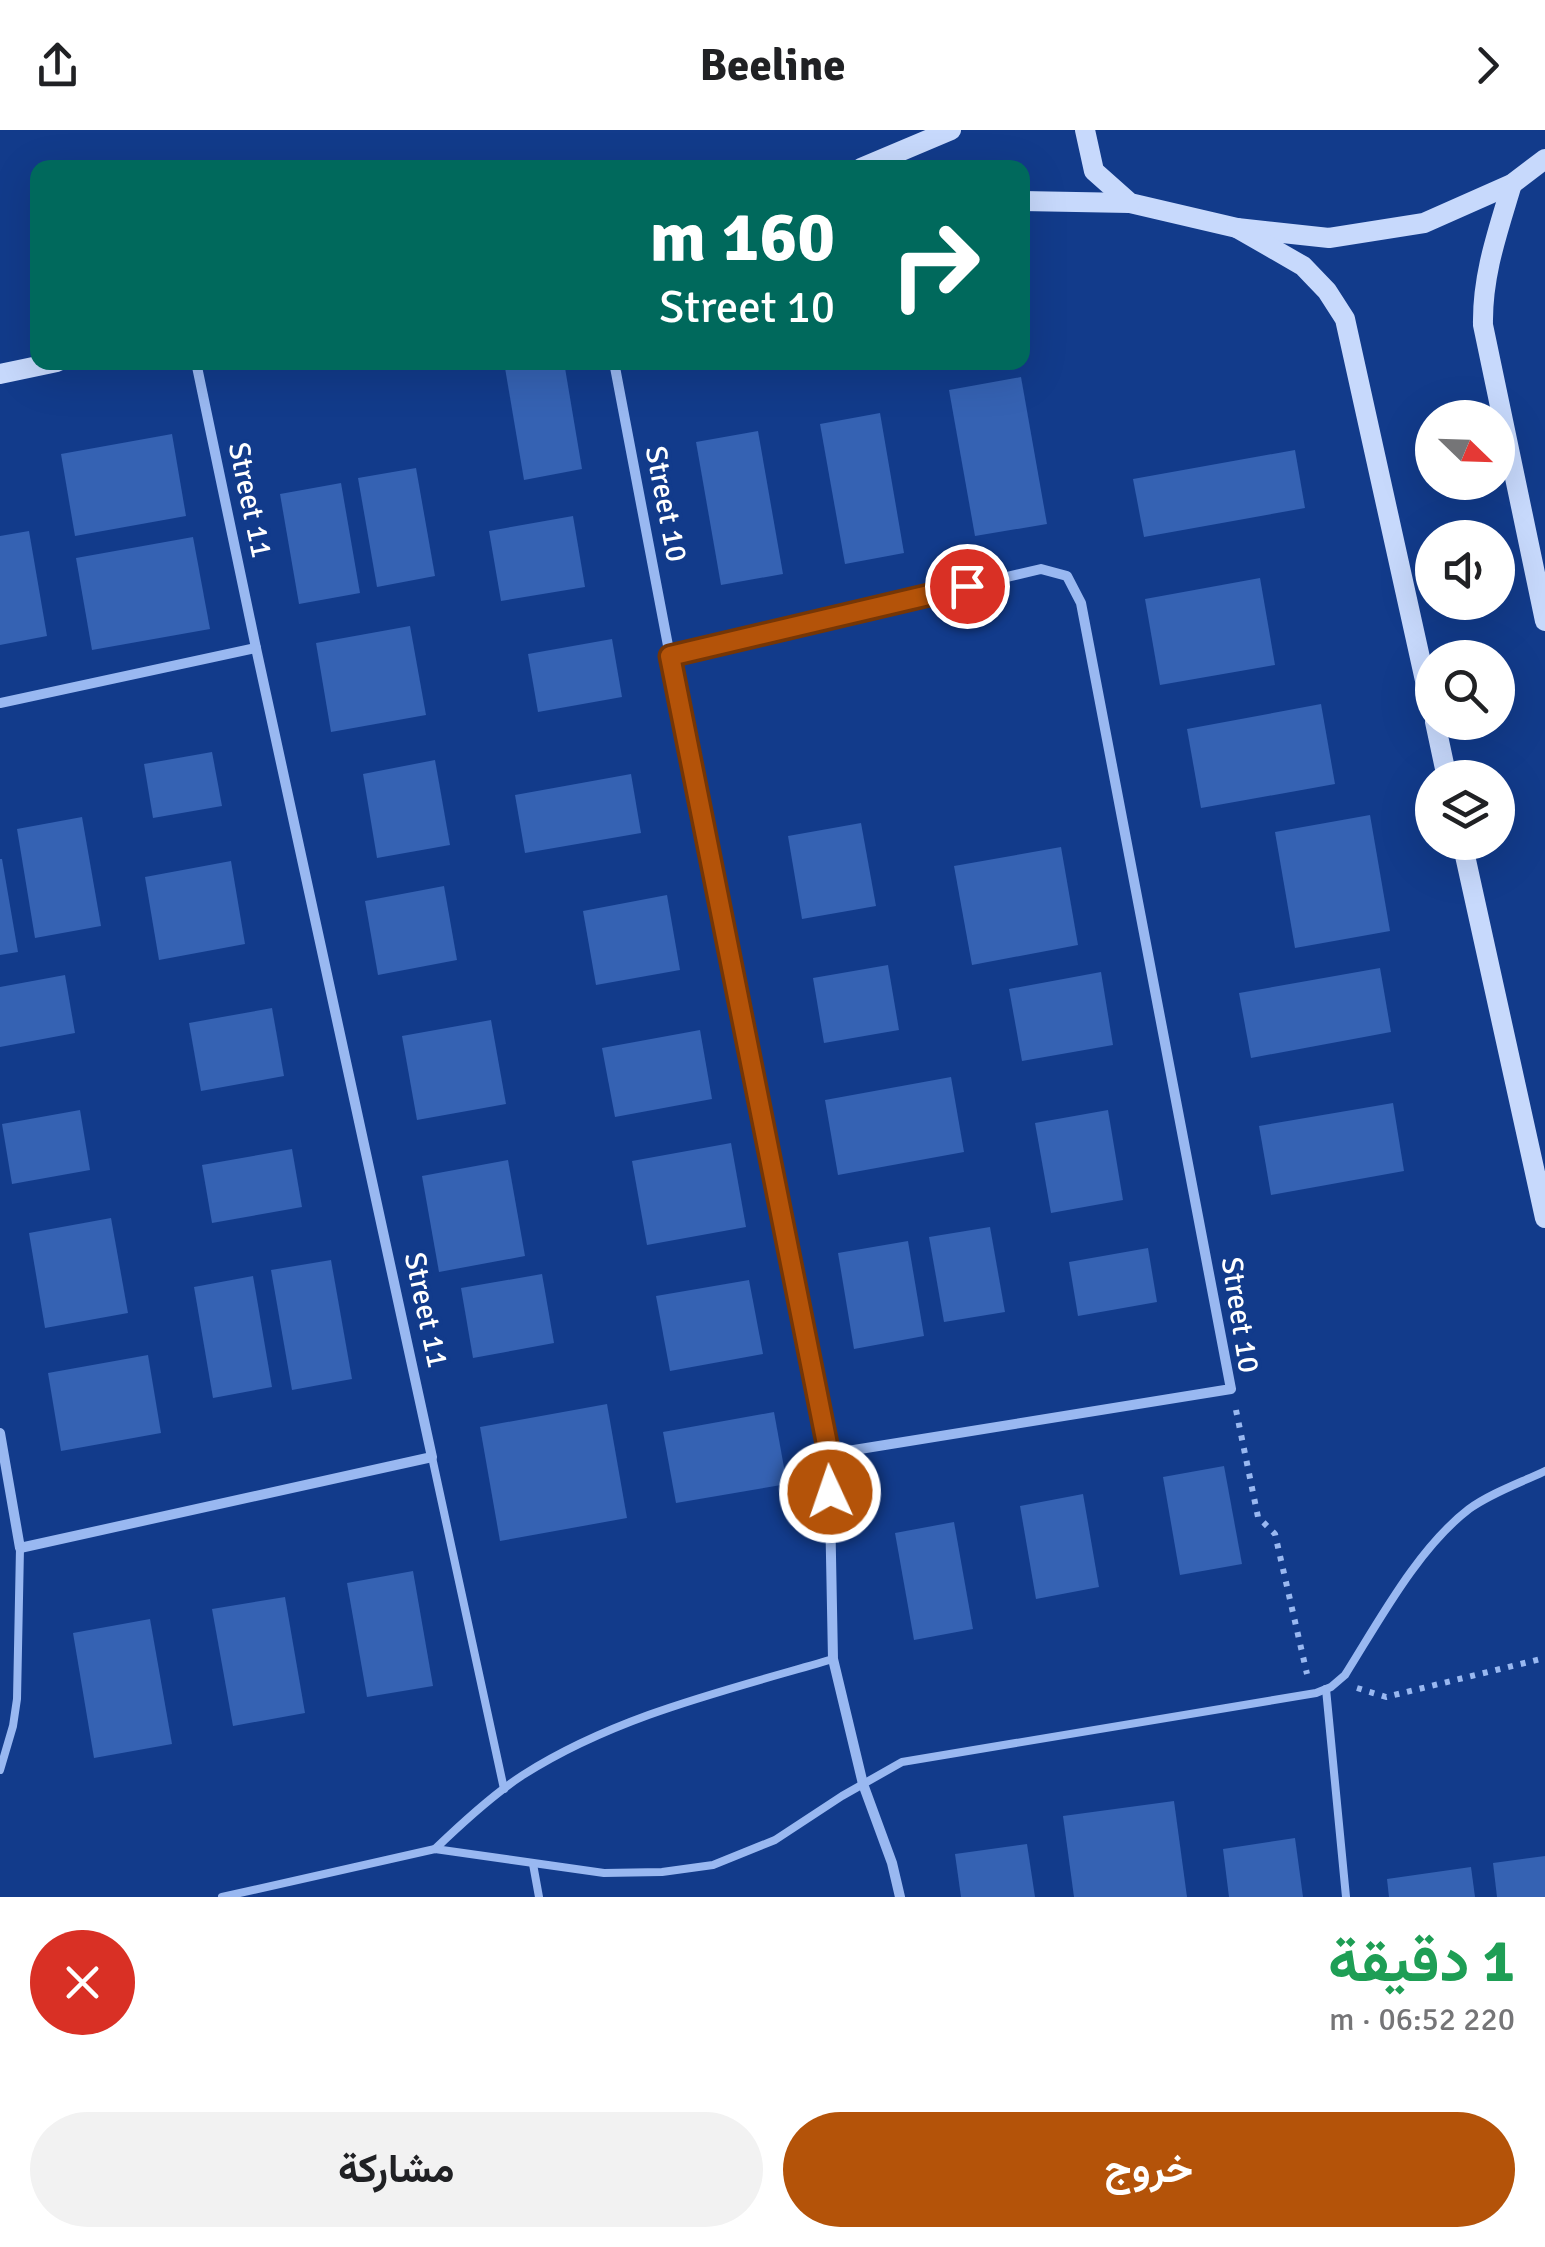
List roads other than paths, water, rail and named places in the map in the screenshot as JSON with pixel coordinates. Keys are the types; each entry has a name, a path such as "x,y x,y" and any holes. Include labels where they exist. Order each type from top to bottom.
{"street":[{"path":"880,160 952,130"},
{"path":"1085,130 1094,171 1130,203"},
{"path":"1030,200 1130,203 1237,228 1329,238 1424,223 1512,184 1545,159"},
{"path":"1512,184 1486,272 1484,325 1545,620"},
{"path":"1237,228 1303,266 1345,318 1416,640"},
{"path":"0,374 30,368"},
{"name":"Street 11","path":"198,370 432,1457"},
{"name":"Street 10","path":"616,370 670,656 829,1454 1231,1389 1081,602 1068,576 1042,569 670,656"},
{"path":"0,703 256,648"},
{"path":"1466,860 1545,1218"},
{"path":"0,1433 20,1548 432,1457"},
{"path":"829,1454 833,1658 864,1784 900,1897"}],"lane":[{"path":"432,1457 504,1789"},
{"path":"222,1897 435,1849 604,1873 662,1872 712,1865 775,1840 902,1762 1312,1694 1345,1675 1423,1554 1470,1508 1545,1471"},
{"path":"0,1770 18,1699 20,1548"},
{"path":"435,1849 520,1776 568,1749 662,1709 833,1658"},
{"path":"1326,1689 1346,1897"},
{"path":"534,1864 539,1897"}]}
